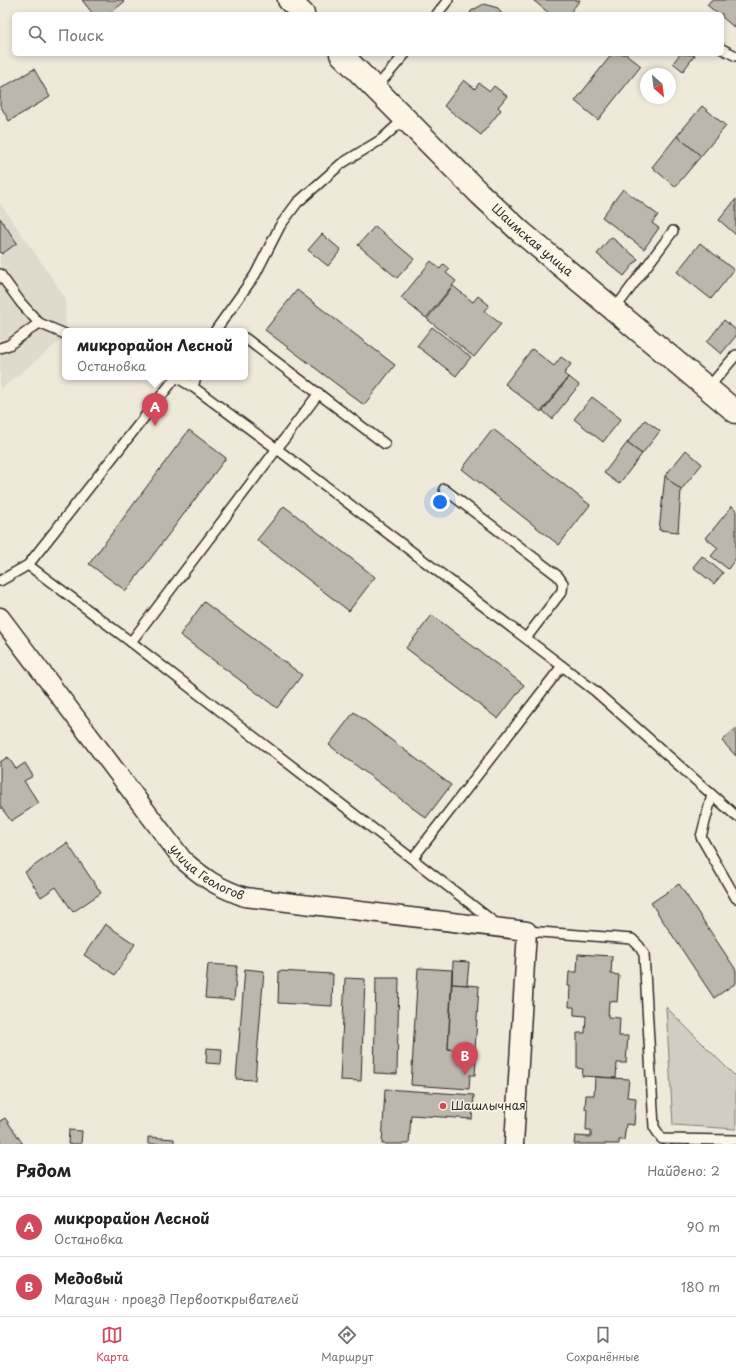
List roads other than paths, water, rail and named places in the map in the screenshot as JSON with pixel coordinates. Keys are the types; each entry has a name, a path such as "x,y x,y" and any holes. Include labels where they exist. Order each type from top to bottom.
{"main road":[{"path":"289,0 301,12"},
{"name":"Шаимская улица","path":"343,56 486,200 736,412"}],"street":[{"name":"улица Геологов","path":"0,617 183,860 204,879 223,890 245,897 527,932"},
{"path":"514,1144 527,932"}],"lane":[{"path":"439,12 448,0"},
{"path":"724,50 736,56"},
{"path":"375,89 403,56"},
{"path":"217,328 256,275 280,226 297,203 341,164 382,139 404,119"},
{"path":"614,310 673,231"},
{"path":"0,274 21,304 39,323 62,333"},
{"path":"0,348 9,345 39,323"},
{"path":"248,340 385,444"},
{"path":"708,388 736,355"},
{"path":"0,581 28,565 173,380"},
{"path":"180,380 193,387 278,449 615,707 736,816"},
{"path":"193,387 195,380"},
{"path":"131,642 319,393"},
{"path":"444,489 558,576 563,583 562,591 526,638"},
{"path":"28,565 413,858 503,929"},
{"path":"413,858 562,666"},
{"path":"712,795 701,837 736,898"},
{"path":"527,932 632,939 644,954 654,1127 657,1133 662,1139 736,1140"}],"place":[{"name":"микрорайон Лесной","path":"155,426"},
{"name":"Медовый","path":"465,1075"},
{"name":"Шашлычная","path":"443,1106"}]}
